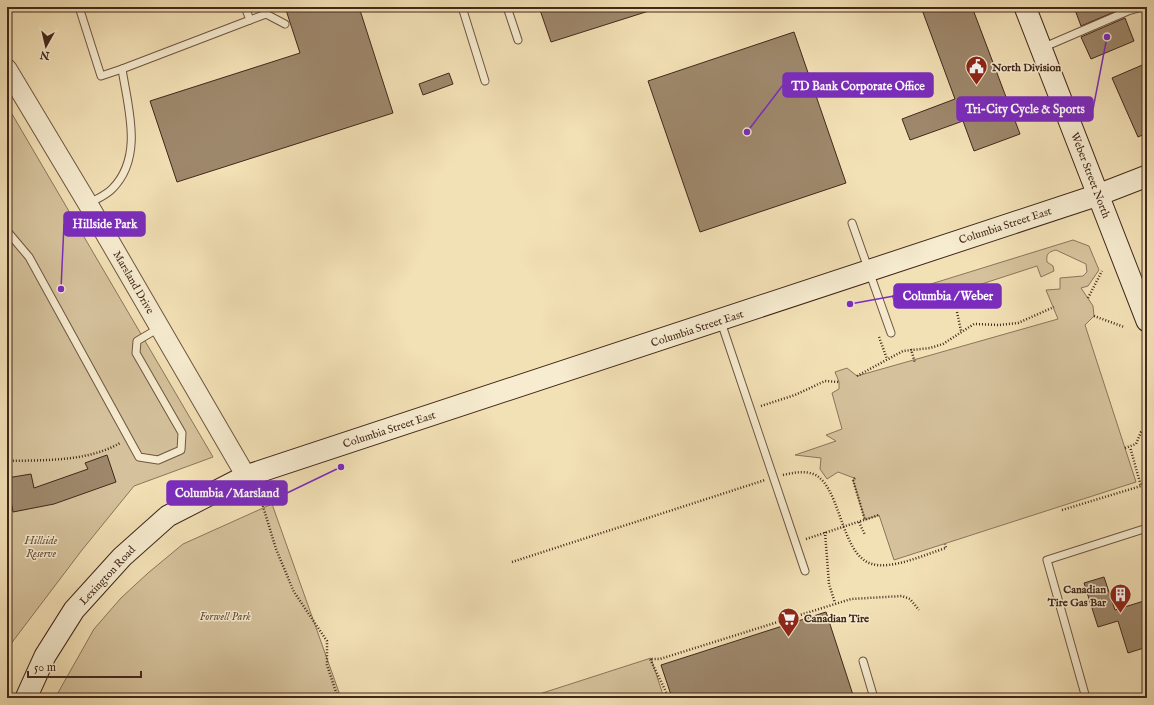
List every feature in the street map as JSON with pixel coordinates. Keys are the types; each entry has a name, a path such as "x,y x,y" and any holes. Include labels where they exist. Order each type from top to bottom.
{"main road":[{"name":"Weber Street North","path":"1025,7 1147,320"},
{"name":"Columbia Street East","path":"246,476 1098,195 1147,176"},
{"name":"Lexington Road","path":"26,698 45,656 74,610 122,557 168,516 246,476"}],"street":[{"name":"Marsland Drive","path":"7,69 88,204 246,476"}],"lane":[{"path":"79,7 101,76 266,14 286,24"},
{"path":"245,7 250,20"},
{"path":"462,7 485,81"},
{"path":"507,7 518,40"},
{"path":"1041,48 1128,11 1142,7"},
{"path":"88,204 113,188 126,169 131,155 132,134 122,69"},
{"path":"852,224 891,333"},
{"path":"7,231 29,257 138,457 158,460 180,450 182,434 136,352 137,341 160,327"},
{"path":"721,320 805,571"},
{"path":"1086,698 1047,560 1147,528"},
{"path":"863,661 874,698"}],"path":[{"path":"1088,298 1102,271"},
{"path":"857,376 903,351 930,348 944,344 961,331 974,324 999,325 1018,323 1054,307"},
{"path":"957,312 961,331"},
{"path":"1094,316 1124,326"},
{"path":"879,337 887,359"},
{"path":"911,349 915,363"},
{"path":"751,410 794,395 825,381 839,382"},
{"path":"1125,448 1136,444 1141,432 1147,428"},
{"path":"7,461 52,459 102,452 128,438"},
{"path":"1062,510 1141,486 1130,447"},
{"path":"512,562 774,478 795,473 812,473 823,481 850,542 859,556 871,564 888,566 946,548 945,544"},
{"path":"855,478 853,480 865,520"},
{"path":"262,503 276,549 294,592 327,641 327,665 338,698"},
{"path":"807,539 879,515"},
{"path":"859,522 865,535"},
{"path":"825,532 829,584 835,603"},
{"path":"669,698 650,659 660,659 851,599 902,596 910,599 919,610"}],"green space":[{"name":"Hillside Reserve","path":"12,114 213,457 134,486 82,550 7,649 7,121"},
{"path":"1073,240 1089,246 1099,270 1088,286 1081,288 1093,306 1094,316 1085,325 1136,482 894,560 879,515 865,520 853,480 854,478 838,472 827,479 820,469 821,458 795,455 836,441 826,435 842,429 832,393 839,389 839,382 835,372 847,368 857,376 1058,319 1046,290 1060,289 1060,278 1083,276 1087,272 1086,264 1056,250 1047,255 1047,262 1053,266 1054,271 1041,277 1037,266 957,292 954,286 947,285 909,300 901,299 894,301 892,296"},
{"name":"Forwell Park","path":"272,504 341,698 55,698 94,629 121,598 148,573 183,544"},
{"path":"651,658 664,698 527,698"}],"building":[{"path":"285,7 359,7 393,113 177,182 150,101 300,53"},
{"path":"539,7 651,7 652,10 551,42"},
{"name":"North Division","path":"921,7 972,7 1020,134 974,151 963,121 910,140 902,119 955,99"},
{"path":"1074,7 1120,7 1121,9 1081,26"},
{"path":"1125,18 1134,41 1091,59 1081,37"},
{"path":"794,32 846,183 700,232 648,81"},
{"path":"1147,63 1147,133 1138,137 1112,78"},
{"path":"449,73 453,84 423,95 419,84"},
{"path":"107,455 116,482 54,504 13,512 7,478 31,474 34,488 88,469 85,463"},
{"name":"Canadian Tire Gas Bar","path":"1104,577 1115,610 1147,600 1147,647 1128,653 1118,621 1098,627 1084,583"},
{"name":"Canadian Tire","path":"826,612 854,698 672,698 661,665"}],"place":[{"name":"Tri-City Cycle & Sports","path":"1107,37"},
{"name":"North Division","path":"977,86"},
{"name":"TD Bank Corporate Office","path":"747,132"},
{"name":"Hillside Park","path":"61,289"},
{"name":"Columbia / Weber","path":"850,304"},
{"name":"Columbia / Marsland","path":"341,467"},
{"name":"Canadian Tire Gas Bar","path":"1121,614"},
{"name":"Canadian Tire","path":"789,638"}]}
